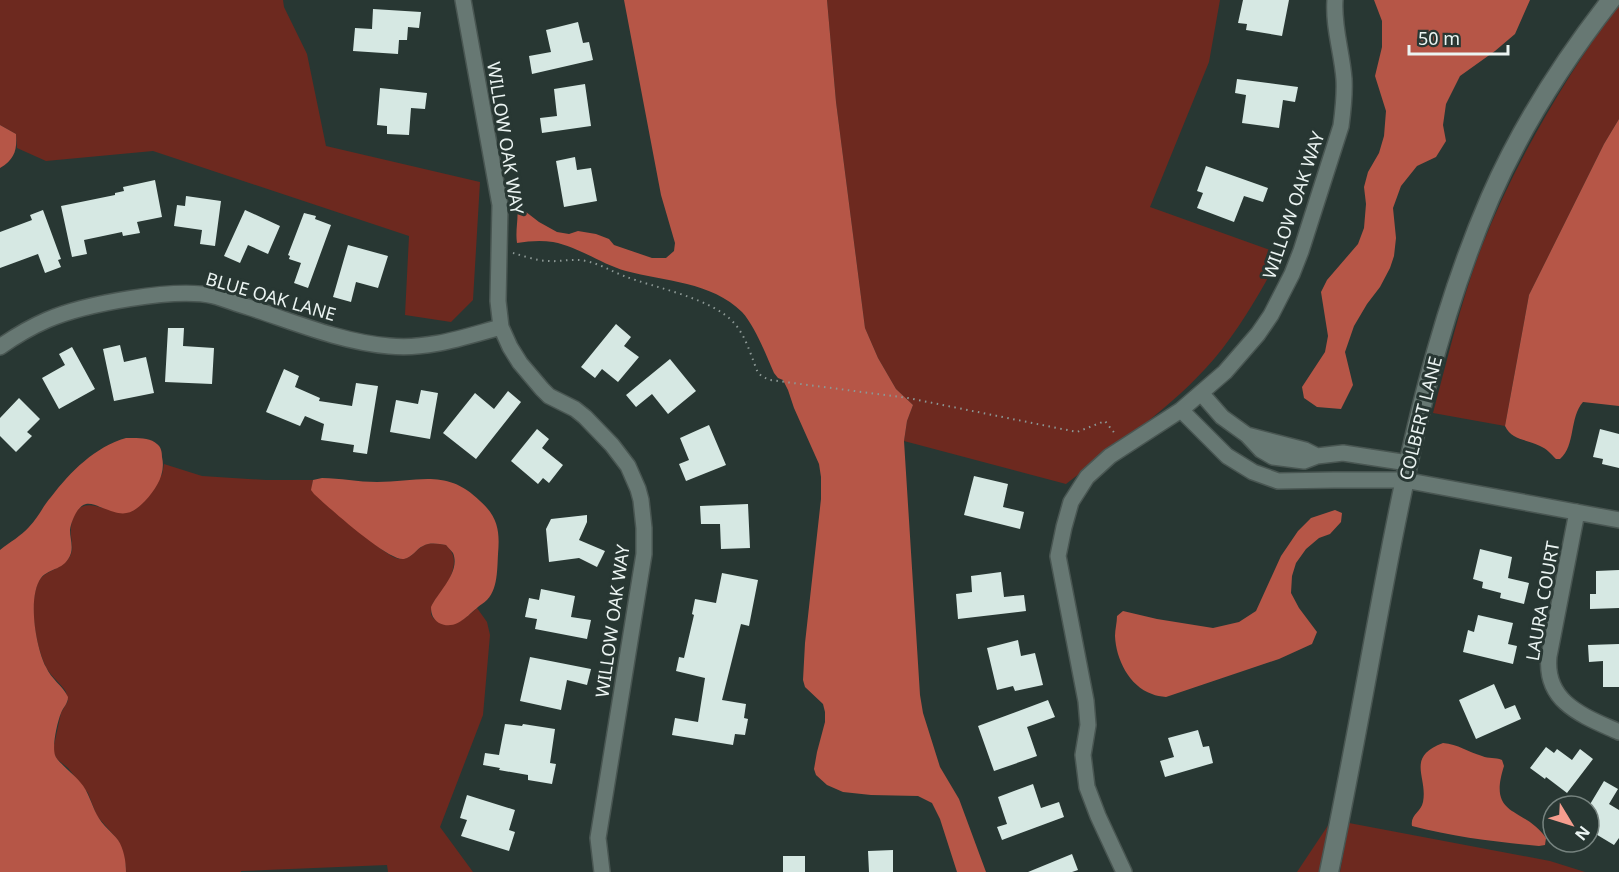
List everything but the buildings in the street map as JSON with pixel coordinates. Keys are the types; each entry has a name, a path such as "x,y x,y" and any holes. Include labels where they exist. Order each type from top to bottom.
{"street":[{"name":"WILLOW OAK WAY","path":"463,0 500,206 498,301 501,327 520,363 542,389 549,396 580,413 612,445 631,472 641,500 644,554 598,838 602,872"},
{"name":"WILLOW OAK WAY","path":"1124,872 1087,787 1083,755 1088,725 1086,701 1058,556 1064,527 1071,502 1087,477 1110,456 1181,410 1225,372 1258,334 1283,295 1301,251 1335,146 1344,108 1344,78 1335,25 1335,0"},
{"name":"COLBERT LANE","path":"1329,872 1406,472 1428,379 1446,318 1490,197 1511,154 1575,47 1611,0"},
{"name":"BLUE OAK LANE","path":"0,347 48,320 75,311 113,302 188,293 213,296 357,342 391,347 429,346 501,327"},
{"path":"1200,393 1222,417 1247,435 1305,450 1317,456 1343,453 1386,459 1406,472 1619,520"},
{"path":"1181,410 1227,456 1253,472 1278,482 1382,479 1406,472"},
{"name":"LAURA COURT","path":"1577,512 1549,671 1557,694 1568,705 1581,714 1619,732"}],"path":[{"path":"500,250 548,261 574,259 586,261 689,297 718,310 741,331 758,373 770,380 908,398 1077,432 1106,421 1124,447"}],"shaded area":[{"path":"0,0 283,0 284,7 307,54 326,146 480,182 473,300 451,322 405,315 409,236 153,151 46,161 17,148 16,134 0,125"},
{"path":"624,0 827,0 836,102 865,328 878,358 896,389 913,405 907,421 904,441 923,713 940,767 959,799 986,872 957,872 940,819 932,803 918,796 843,792 827,785 816,775 814,769 825,722 825,712 823,704 805,687 803,680 821,499 821,477 819,464 788,390 783,380 774,373 747,318 730,302 702,288 626,271 563,244 544,241 517,243 517,205 557,232 569,234 578,231 596,234 609,239 614,245 652,258 666,258 674,251 675,243 661,195"},
{"path":"827,0 1220,0 1209,62 1150,207 1281,254 1242,321 1224,347 1198,377 1143,425 1066,484 904,441 907,421 913,405 896,389 878,358 865,328 836,102"},
{"path":"1374,0 1530,0 1515,34 1460,76 1446,104 1443,125 1446,141 1436,157 1417,166 1401,186 1393,208 1396,238 1390,268 1354,326 1345,352 1353,385 1341,409 1317,407 1304,398 1302,387 1325,352 1328,336 1321,292 1327,280 1358,244 1364,228 1366,204 1364,187 1384,136 1386,111 1375,76 1382,47 1382,21"},
{"path":"1619,4 1619,119 1604,144 1529,295 1505,426 1433,413 1468,287 1495,214 1543,120 1580,60"},
{"path":"1619,119 1619,406 1583,402 1576,416 1565,453 1560,459 1556,459 1542,447 1512,434 1505,426 1529,295 1604,144"},
{"path":"0,125 16,134 16,140 12,158 0,168"},
{"path":"126,438 147,439 159,447 162,453 163,469 156,486 139,507 128,513 118,513 89,504 80,508 71,527 72,547 68,559 41,578 37,586 34,597 34,622 42,658 48,671 68,697 57,728 55,755 78,779 88,794 99,819 118,840 122,847 126,872 0,872 0,550 29,527 59,487 84,461 104,447"},
{"path":"164,464 202,476 313,480 312,485 342,514 368,539 392,556 400,559 407,558 423,546 432,544 446,545 451,551 454,557 452,573 445,588 433,604 432,615 441,623 452,624 464,619 477,608 487,622 490,635 483,715 440,827 473,872 388,872 387,865 241,872 126,872 118,840 97,816 88,793 54,753 61,713 68,701 66,692 48,671 42,658 35,627 35,594 40,579 69,558 72,551 72,521 77,511 89,505 102,508 162,475"},
{"path":"322,478 377,482 444,480 468,491 491,513 499,538 496,582 487,600 457,623 446,625 439,623 431,612 431,607 448,582 454,567 453,553 446,545 434,544 423,546 404,559 396,558 385,552 314,494 311,490 313,480"},
{"path":"1335,510 1342,513 1341,522 1330,534 1319,538 1306,549 1296,563 1292,576 1291,593 1317,632 1312,644 1279,659 1166,697 1144,690 1130,678 1121,662 1116,645 1117,616 1123,611 1213,628 1239,622 1256,611 1281,556 1298,531 1311,518"},
{"path":"1443,743 1485,757 1502,760 1504,766 1500,795 1504,804 1541,832 1541,846 1476,839 1412,826 1413,819 1423,802 1421,761 1431,749"},
{"path":"1333,818 1321,872 1297,872"},
{"path":"1349,823 1550,861 1585,872 1340,872"}]}
